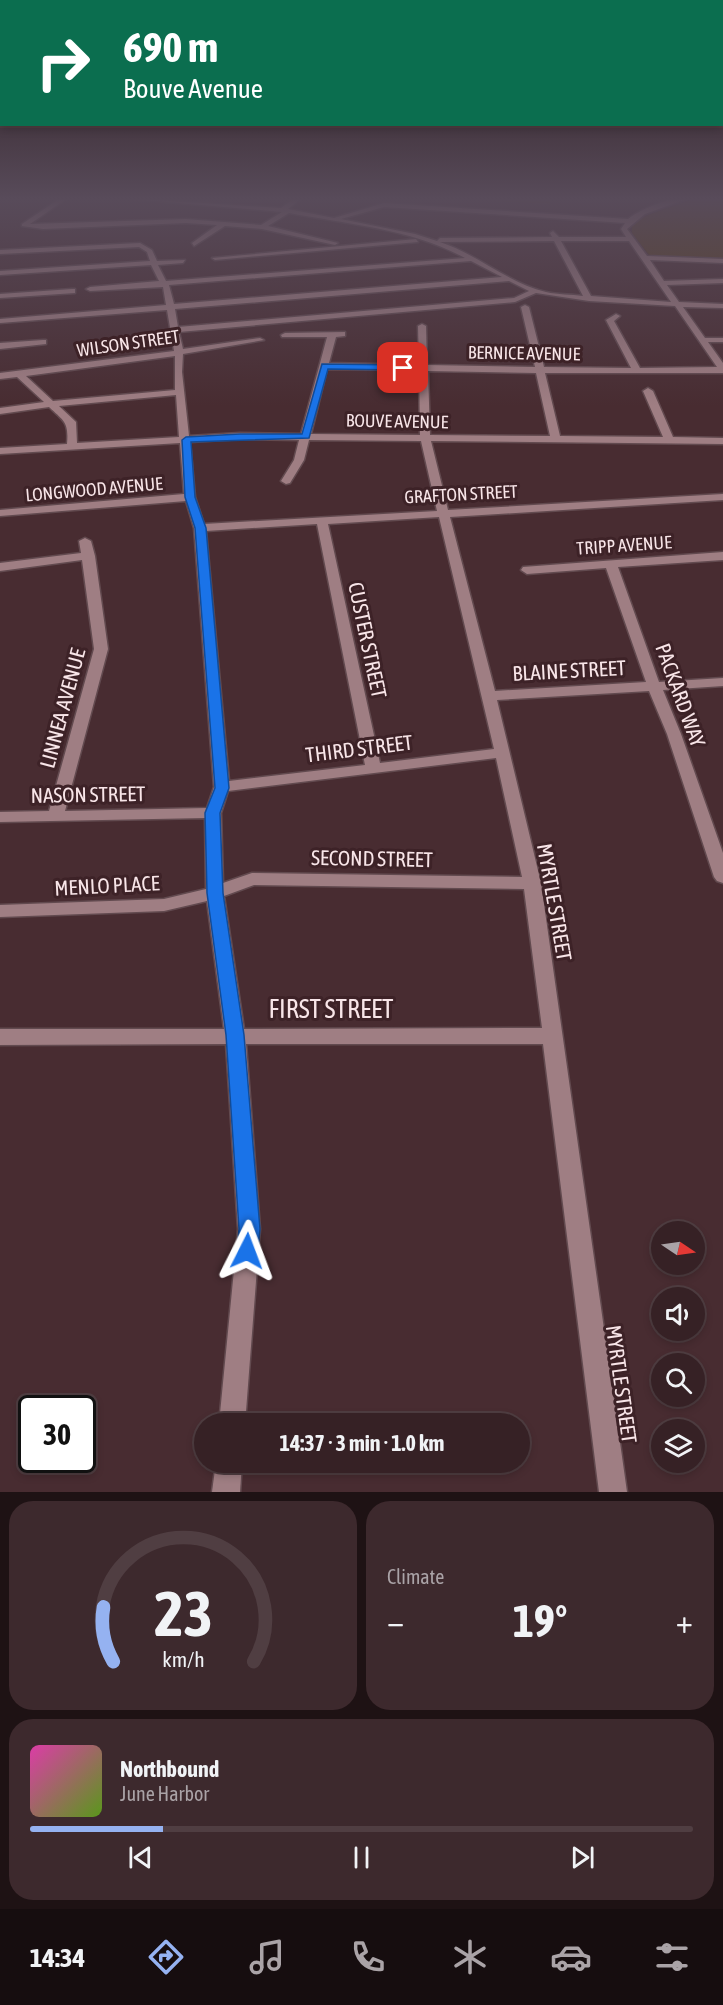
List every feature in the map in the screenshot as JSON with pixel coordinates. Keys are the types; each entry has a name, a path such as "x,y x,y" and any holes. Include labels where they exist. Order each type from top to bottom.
{"street":[{"path":"0,273 98,267"},
{"path":"154,267 165,283 179,353 180,392 190,497 200,528 222,788 213,813 215,893 235,1035 249,1229 233,1413"},
{"path":"90,289 367,267"},
{"path":"488,267 535,291 589,299 723,306"},
{"path":"571,267 589,299"},
{"path":"649,267 723,369"},
{"path":"0,321 510,279"},
{"path":"661,283 723,282"},
{"path":"0,296 72,291"},
{"path":"174,330 515,300 535,291"},
{"path":"525,307 556,439"},
{"path":"616,316 610,320 637,371"},
{"name":"MYRTLE STREET","path":"422,326 425,438 489,696 532,883 613,1492"},
{"path":"285,335 337,334 325,366 299,460 285,481"},
{"name":"WILSON STREET","path":"0,376 260,340"},
{"path":"702,340 723,340"},
{"path":"0,346 43,342"},
{"name":"BERNICE AVENUE","path":"325,366 637,371 723,369"},
{"path":"19,374 71,422 74,432 72,447"},
{"path":"648,391 669,440"},
{"path":"0,411 49,403 180,392"},
{"name":"BOUVE AVENUE","path":"0,451 240,436 723,441"},
{"name":"LONGWOOD AVENUE","path":"0,513 190,497"},
{"name":"GRAFTON STREET","path":"200,528 723,497"},
{"name":"CUSTER STREET","path":"322,521 373,767"},
{"name":"LINNEA AVENUE","path":"56,814 101,649 85,541"},
{"path":"0,567 88,556"},
{"name":"TRIPP AVENUE","path":"527,570 723,556"},
{"name":"PACKARD WAY","path":"610,563 654,686 674,734 723,877"},
{"name":"BLAINE STREET","path":"489,696 723,682"},
{"name":"THIRD STREET","path":"222,788 373,767 502,753"},
{"name":"NASON STREET","path":"0,817 56,814 213,813"},
{"name":"SECOND STREET","path":"215,893 252,879 532,883"},
{"name":"MENLO PLACE","path":"0,911 164,906 215,893"},
{"name":"FIRST STREET","path":"0,1037 553,1036"},
{"path":"226,1492 228,1473"}],"route":[{"path":"247,1251 249,1229 235,1035 215,893 213,813 222,788 200,528 190,497 186,440 240,436 306,436 325,366 403,368"}]}
